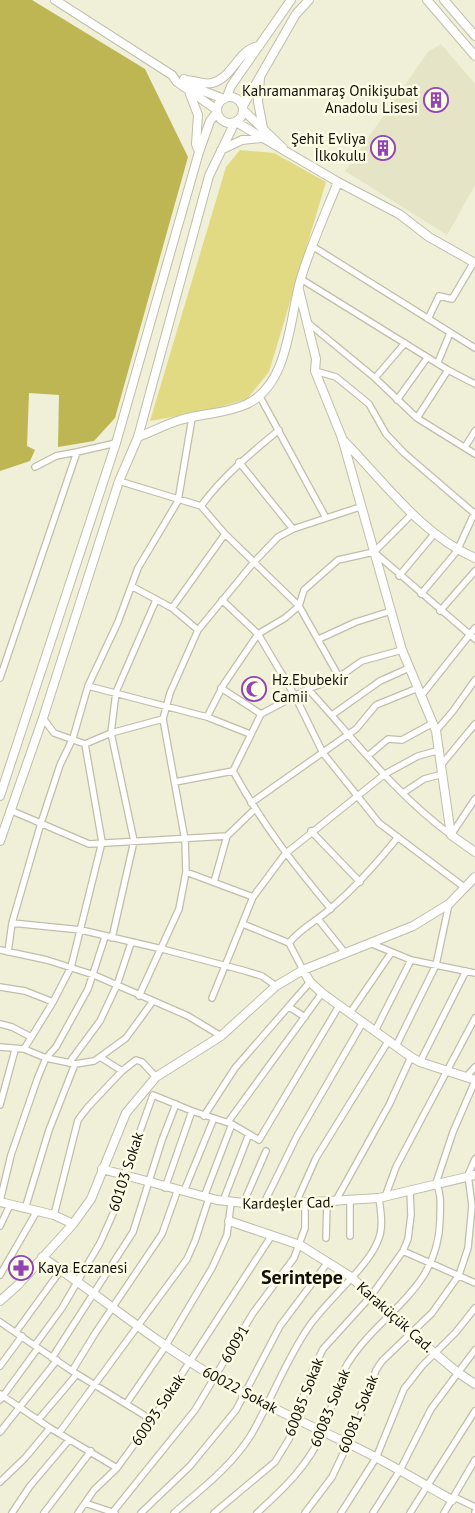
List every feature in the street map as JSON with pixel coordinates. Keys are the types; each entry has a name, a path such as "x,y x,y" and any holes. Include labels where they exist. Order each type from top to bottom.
{"street":[{"path":"55,0 172,75 188,90 217,111 224,121 235,122 283,148 338,182 399,214 429,237 474,262 452,299 439,296 428,319"},
{"path":"0,796 116,443 199,152 210,122 231,86 291,0"},
{"path":"0,841 43,718 119,481 138,438 209,176 235,122 242,117 243,108 261,72 296,14 308,0"},
{"path":"426,0 475,56"},
{"path":"444,0 475,36"},
{"path":"185,80 193,80 204,84 216,82 223,78 248,50 259,46"},
{"path":"261,72 258,102 263,128"},
{"path":"172,75 185,80 198,89 225,98 238,99 243,108 283,148"},
{"path":"188,90 198,115 196,144 199,152"},
{"path":"219,152 242,140 263,138"},
{"path":"138,438 180,420 228,411 248,403 266,390 280,362 301,279 338,182"},
{"path":"312,246 475,348"},
{"path":"301,279 427,358 438,362 448,370 475,384"},
{"path":"298,290 316,359 315,372 342,438 402,650 436,732 451,835"},
{"path":"305,320 375,378 417,418 475,454"},
{"path":"438,362 450,333"},
{"path":"375,378 405,343"},
{"path":"397,400 427,358"},
{"path":"417,418 448,370"},
{"path":"315,372 336,377 369,404 386,434 404,453 475,513 458,551 421,594"},
{"path":"259,395 326,518"},
{"path":"8,952 12,923 40,823 60,765 73,738 88,686 133,587 138,568 178,501 192,418"},
{"path":"201,506 217,484 239,462 279,430"},
{"path":"465,448 475,431"},
{"path":"342,438 412,514 458,551 475,558"},
{"path":"35,467 56,456 116,443"},
{"path":"0,678 77,452"},
{"path":"239,462 293,529"},
{"path":"119,481 178,501 201,506 225,534 299,606 339,677"},
{"path":"139,996 179,910 186,872 185,840 163,719 166,706 198,630 254,562 278,537 293,529 360,507"},
{"path":"207,717 221,688 258,634 285,618 299,606 304,590 338,560 374,552 412,514"},
{"path":"399,576 435,533"},
{"path":"172,608 225,534"},
{"path":"374,552 399,576 473,637"},
{"path":"440,611 475,571"},
{"path":"133,587 172,608 198,630"},
{"path":"73,1224 54,1216 0,1201 11,1155 46,1058 56,1047 94,975 109,938 134,841 111,733 116,692 156,600"},
{"path":"222,600 258,634 295,696 323,753 379,823 464,887"},
{"path":"319,639 356,622 391,611"},
{"path":"421,696 473,637 475,628"},
{"path":"232,770 261,714 295,696 339,677 362,661 402,650"},
{"path":"332,715 380,681 409,668"},
{"path":"436,732 453,712 475,680"},
{"path":"88,686 207,717 250,734"},
{"path":"221,688 261,714"},
{"path":"251,803 349,734 376,705 418,688"},
{"path":"308,690 427,818 475,851"},
{"path":"43,718 54,733 73,738 85,744 111,733 163,719"},
{"path":"369,756 388,739 402,740 433,723"},
{"path":"442,764 475,724"},
{"path":"24,1049 53,1002 71,967 102,842 85,744"},
{"path":"212,998 227,965 253,896 285,854 311,831 385,774 418,756 440,750"},
{"path":"175,782 232,770"},
{"path":"232,770 251,803 285,854 331,909"},
{"path":"403,793 424,779 443,774"},
{"path":"451,835 475,799"},
{"path":"214,882 227,836 255,809"},
{"path":"10,810 89,844 185,840 227,836"},
{"path":"311,831 360,882"},
{"path":"288,942 299,930 331,909 360,882 398,838"},
{"path":"186,872 253,896"},
{"path":"0,1301 18,1285 73,1224 91,1199 126,1113 156,1077 221,1036 276,986 302,970 413,926 449,904 475,877"},
{"path":"396,1046 436,965 449,904"},
{"path":"318,919 345,952"},
{"path":"12,923 81,930 162,949 262,976 276,986"},
{"path":"243,924 288,942 310,982 339,1006 376,1030 411,1057 420,1062 475,1080"},
{"path":"25,1208 72,1063 100,1021 117,985 131,943"},
{"path":"370,943 411,960 475,973"},
{"path":"0,950 71,967 94,975 188,1016 221,1036"},
{"path":"350,1013 391,953"},
{"path":"376,1030 411,960"},
{"path":"420,1062 466,971"},
{"path":"204,1116 234,1068 310,982"},
{"path":"0,986 25,991 53,1002"},
{"path":"59,1433 96,1386 186,1258 195,1241 230,1123 322,993"},
{"path":"0,1047 15,1050 24,1049 46,1058 72,1063 94,1061 126,1038 153,1001"},
{"path":"144,1092 192,1112 230,1123 259,1140 339,1006"},
{"path":"289,1007 305,1018"},
{"path":"174,1513 213,1481 250,1436 297,1344 324,1306 351,1277 378,1243 382,1220 382,1198 396,1167 475,1018"},
{"path":"263,1205 297,1136 363,1022"},
{"path":"0,1024 12,1027 31,1037"},
{"path":"295,1205 316,1158 389,1040"},
{"path":"0,1105 15,1050"},
{"path":"100,1057 122,1071"},
{"path":"335,1202 389,1105 411,1057"},
{"path":"54,1216 78,1120 122,1071 136,1060 142,1062 156,1077"},
{"path":"466,1077 475,1066"},
{"path":"466,1077 475,1075"},
{"name":"60083 Sokak","path":"257,1513 291,1482 308,1459 322,1433 347,1365 361,1345 392,1315 416,1287 431,1262 439,1240 441,1193 436,1183 475,1080"},
{"name":"60103 Sokak","path":"1,1397 62,1308 100,1243 116,1207 124,1176 153,1095"},
{"path":"0,1432 22,1407 54,1359 93,1292 133,1232 176,1104"},
{"path":"165,1188 192,1112"},
{"path":"39,1419 75,1373 113,1306 162,1234 214,1118"},
{"path":"126,1404 165,1347 212,1268 227,1235 230,1221 227,1202 248,1134"},
{"path":"243,1204 266,1151"},
{"path":"472,1175 475,1159"},
{"name":"Kardeşler Cad.","path":"102,1170 207,1198 263,1205 295,1205 382,1198 472,1175"},
{"name":"60081 Sokak","path":"304,1513 332,1478 366,1403 376,1370 382,1361 432,1313 459,1275 468,1248 472,1206 472,1175"},
{"name":"60085 Sokak","path":"214,1513 275,1462 289,1439 323,1349 371,1296 403,1252 408,1239 411,1215 410,1190"},
{"path":"350,1201 350,1236"},
{"path":"326,1238 327,1203"},
{"name":"60091","path":"113,1513 180,1430 216,1378 253,1313 294,1258 300,1246 305,1228 305,1204"},
{"path":"0,1226 10,1205"},
{"path":"0,1275 37,1211"},
{"name":"Karaküçük Cad.","path":"230,1221 300,1246 351,1277 411,1334 457,1372 475,1384"},
{"name":"60093 Sokak","path":"78,1513 94,1490 117,1468 152,1420 272,1235"},
{"path":"468,1248 475,1250"},
{"path":"403,1252 431,1262 475,1283"},
{"name":"60022 Sokak","path":"42,1257 113,1306 165,1347 216,1378 267,1406 296,1418 322,1433 348,1443 453,1498"},
{"path":"141,1513 190,1466 236,1410 280,1326 328,1262"},
{"path":"16,1332 61,1270"},
{"path":"341,1513 376,1458 404,1389 434,1352 456,1332 475,1308"},
{"path":"0,1332 3,1324 75,1373 152,1420"},
{"path":"0,1366 22,1336"},
{"path":"373,1513 400,1470 431,1409 475,1350"},
{"path":"1,1397 22,1407 50,1428 117,1468"},
{"path":"410,1513 426,1485 475,1411"},
{"path":"0,1482 25,1458 50,1428"},
{"path":"12,1513 30,1486 69,1440"},
{"path":"44,1513 91,1452"},
{"path":"444,1513 475,1460"},
{"path":"453,1498 475,1507"},
{"path":"85,1503 113,1513"}],"shaded area":[{"path":"0,0 32,0 145,69 188,157 115,418 94,441 58,447 59,395 29,393 27,446 35,450 30,461 0,471"},
{"path":"441,44 475,84 475,185 447,235 345,171 428,52"},
{"path":"240,150 274,153 326,182 269,372 247,399 205,411 150,421 226,167"}],"place":[{"name":"Kahramanmaraş Onikişubat Anadolu Lisesi","path":"436,100"},
{"name":"Şehit Evliya İlkokulu","path":"383,148"},
{"name":"Hz.Ebubekir Camii","path":"254,689"},
{"name":"Kaya Eczanesi","path":"21,1268"}],"district":[{"name":"Serintepe","path":"302,1277"}]}
